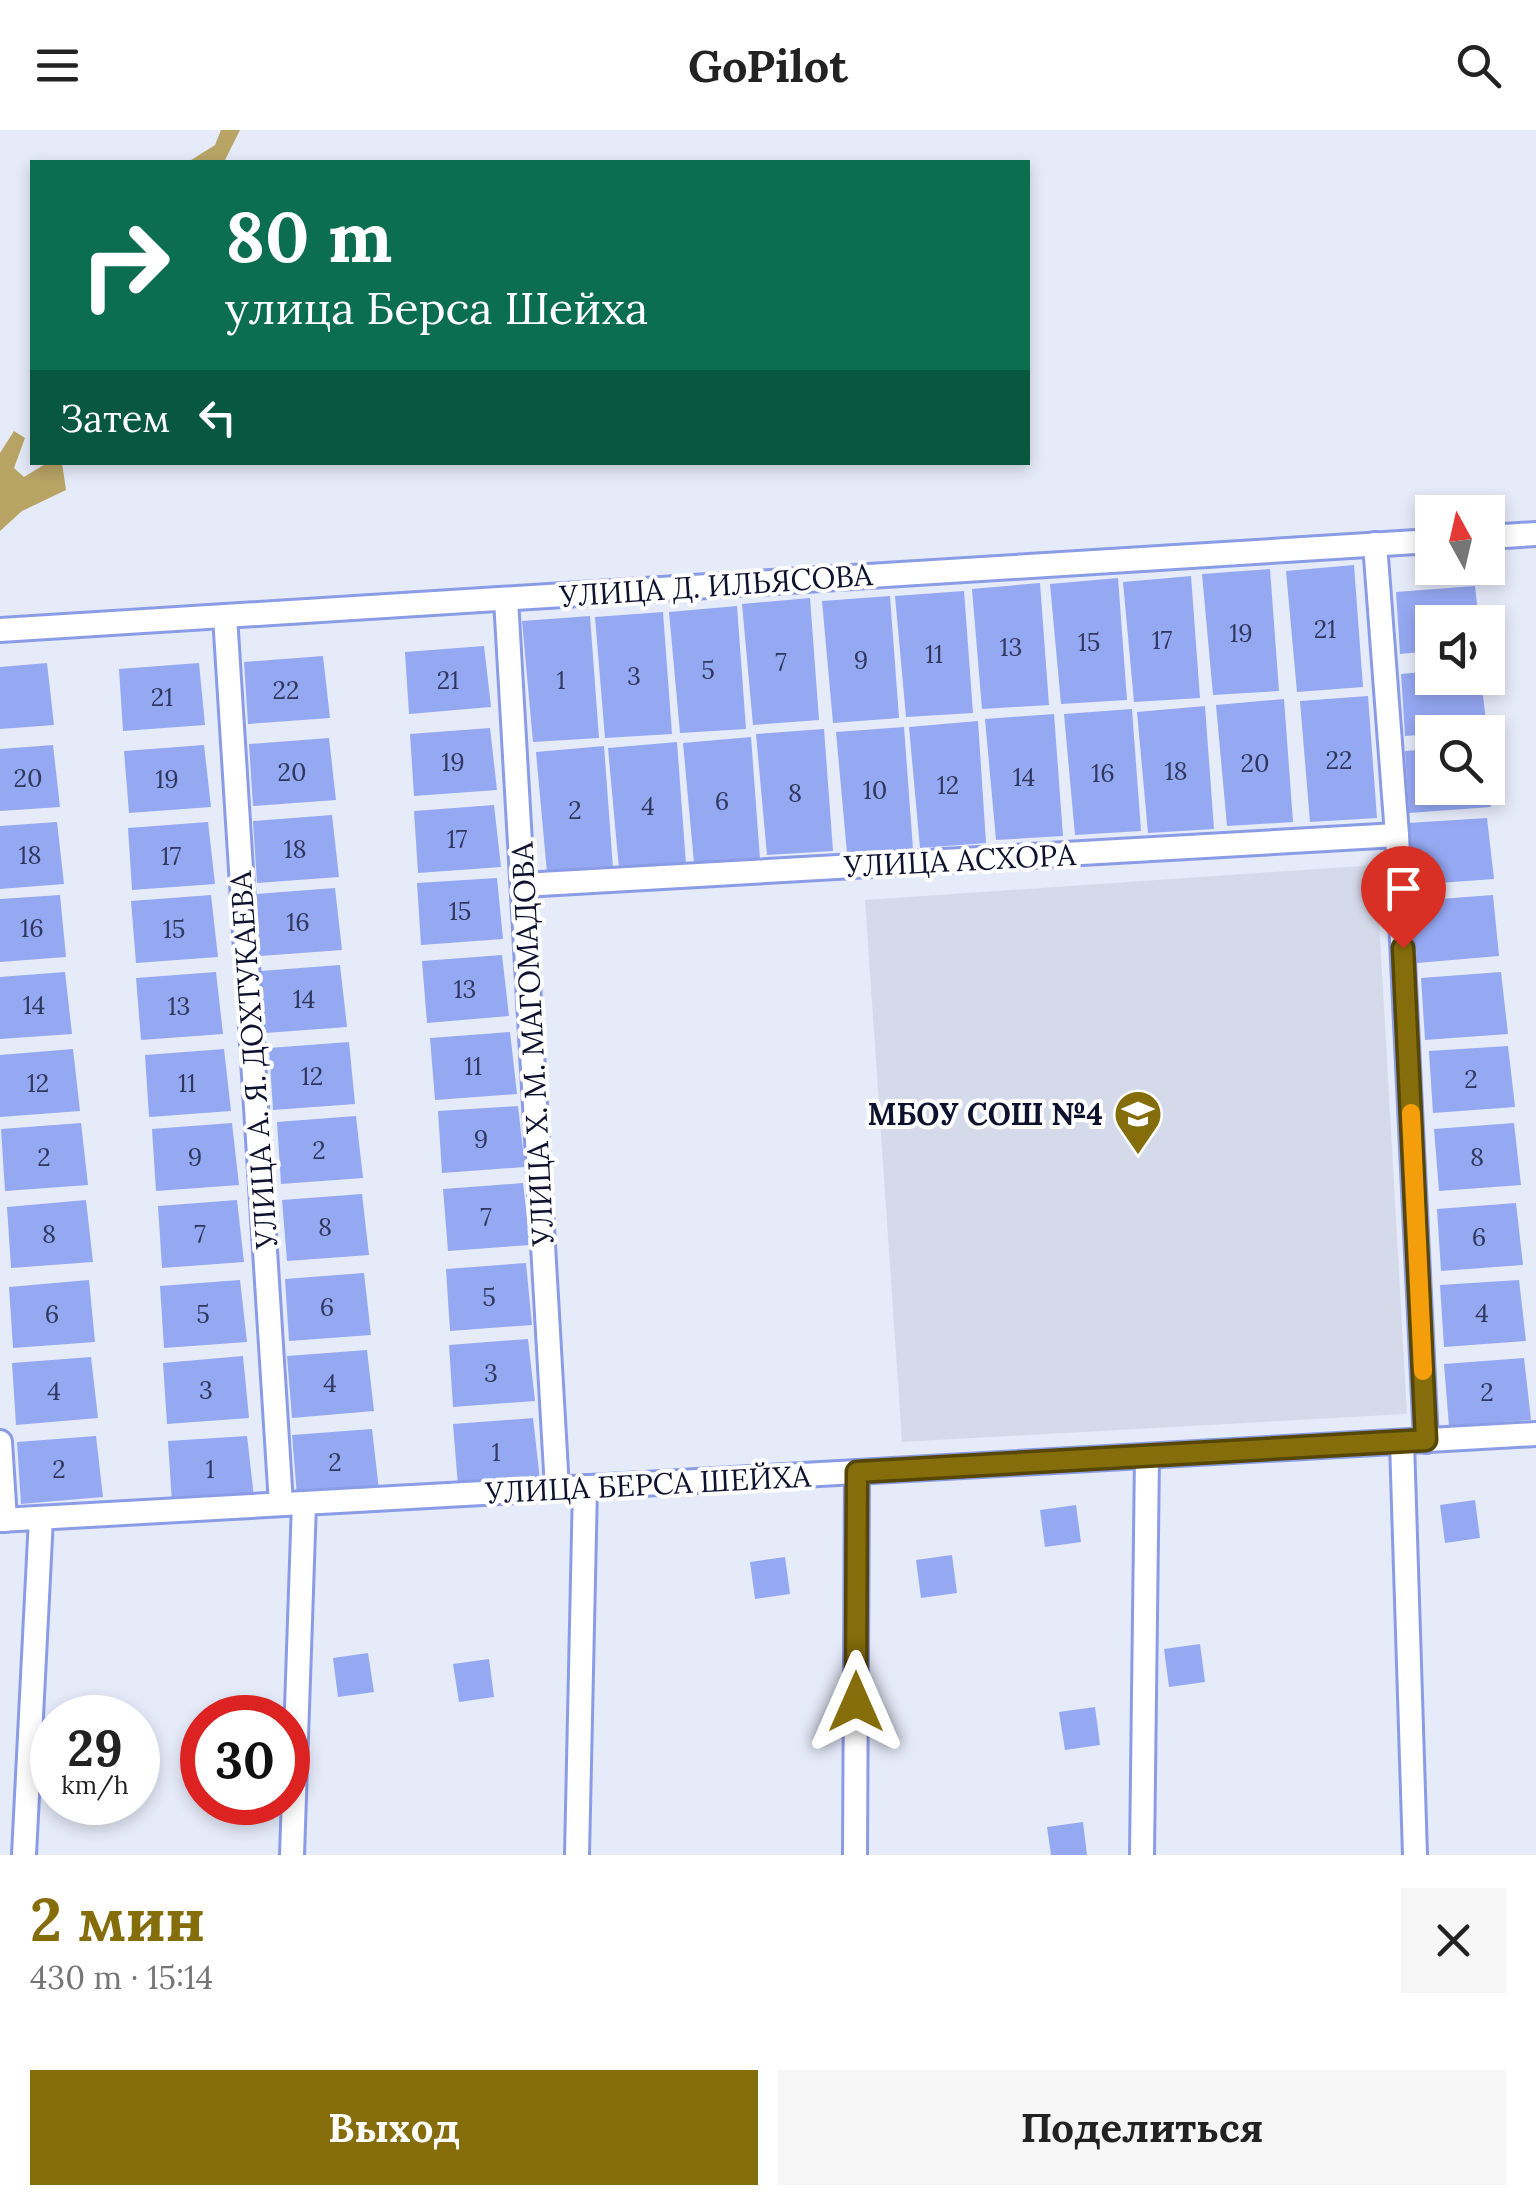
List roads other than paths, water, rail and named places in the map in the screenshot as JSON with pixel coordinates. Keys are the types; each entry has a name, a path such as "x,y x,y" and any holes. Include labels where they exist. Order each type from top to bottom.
{"street":[{"path":"1505,536 1536,534"},
{"name":"УЛИЦА Д. ИЛЬЯСОВА","path":"0,630 1415,541"},
{"path":"1375,544 1398,835 1426,1440"},
{"name":"УЛИЦА Х. М. МАГОМАДОВА","path":"506,598 556,1489"},
{"name":"УЛИЦА А. Я. ДОХТУКАЕВА","path":"225,616 293,1504 292,1855"},
{"name":"УЛИЦА АСХОРА","path":"523,885 1398,835"},
{"name":"УЛИЦА БЕРСА ШЕЙХА","path":"3,1520 1536,1434"},
{"path":"0,1442 3,1520"},
{"path":"1402,1442 1415,1855"},
{"path":"1142,1855 1147,1456"},
{"path":"855,1855 857,1472"},
{"path":"576,1855 585,1487"},
{"path":"24,1855 41,1518"}],"place":[{"name":"МБОУ СОШ №4","path":"1138,1156"}]}
